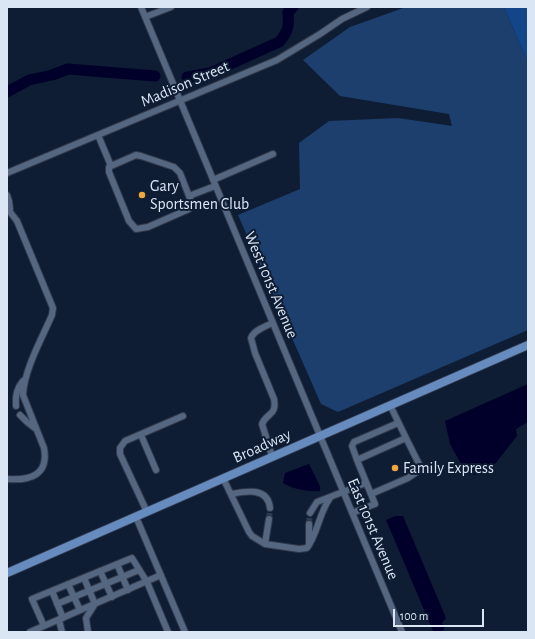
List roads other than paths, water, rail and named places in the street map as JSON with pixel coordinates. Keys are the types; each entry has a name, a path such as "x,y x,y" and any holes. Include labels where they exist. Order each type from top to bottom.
{"main road":[{"name":"Broadway","path":"7,573 528,345"}],"street":[{"name":"West 101st Avenue","path":"141,7 319,436"},
{"path":"146,17 171,7"},
{"name":"Madison Street","path":"7,174 277,60 342,19 367,7"},
{"path":"98,135 111,166"},
{"path":"189,196 273,154"},
{"path":"136,155 174,167 180,173 192,204 189,209 148,227 136,229 129,221 109,172 109,167 111,166 136,155"},
{"path":"7,195 9,200 8,209 17,221 53,308 52,315 23,386 23,395 44,448 46,457 43,466 36,475 28,479 7,479"},
{"path":"272,323 256,331 252,334 251,338 255,353 276,407 274,412 263,421 262,424 272,456"},
{"path":"16,406 15,397 20,385 26,379"},
{"path":"371,494 408,478 420,470 420,466 390,405"},
{"path":"20,415 26,422 36,429"},
{"path":"147,512 119,450 125,442 183,416"},
{"path":"352,513 375,504 352,446 354,442 398,423"},
{"path":"141,435 156,470"},
{"name":"East 101st Avenue","path":"319,436 402,632"},
{"path":"357,460 406,438"},
{"path":"223,478 249,532 265,544 300,549 307,548 325,505 330,498"},
{"path":"310,513 317,502 366,483"},
{"path":"232,494 256,492 263,495 267,499 270,503 270,508"},
{"path":"136,517 185,632"},
{"path":"265,544 269,519"},
{"path":"309,524 309,545"},
{"path":"44,626 32,599 132,558 147,582 168,632"},
{"path":"117,564 128,590"},
{"path":"57,604 139,570"},
{"path":"100,571 112,597"},
{"path":"30,632 161,575"},
{"path":"84,578 95,604"},
{"path":"68,584 80,610"},
{"path":"52,591 61,619 62,632"},
{"path":"88,632 86,618 95,604"}],"waterway":[{"path":"187,77 210,73 279,42 287,31 288,12 293,7"},
{"path":"7,92 29,80 52,75 68,69 155,76"}],"tunnel":[{"path":"269,519 270,508"},
{"path":"309,524 310,513"}],"place":[{"name":"Gary Sportsmen Club","path":"142,195"},
{"name":"Family Express","path":"395,468"}]}
